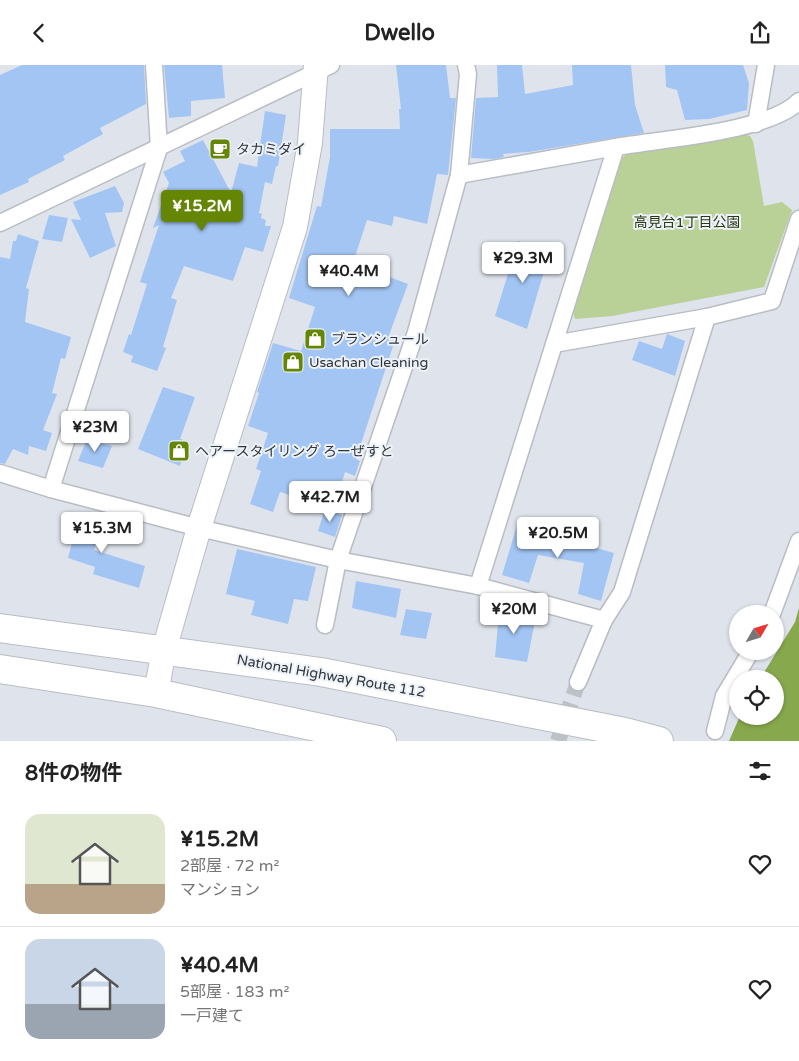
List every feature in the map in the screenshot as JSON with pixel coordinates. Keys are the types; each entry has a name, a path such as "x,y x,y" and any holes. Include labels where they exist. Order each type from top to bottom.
{"highway":[{"name":"National Highway Route 112","path":"0,628 321,672 625,732 659,741"},
{"path":"0,669 156,693 382,741"}],"street":[{"path":"50,489 159,148 154,65"},
{"path":"325,625 338,560 416,332 459,175 468,74 466,65"},
{"path":"756,124 766,65"},
{"path":"0,223 159,148 322,67"},
{"path":"156,693 164,649 199,528 295,227 322,67"},
{"path":"459,175 756,124 789,111 799,101"},
{"path":"478,586 616,147"},
{"path":"554,344 707,317 772,301 799,219"},
{"path":"578,682 604,619 622,591 707,317"},
{"path":"0,473 50,489 199,528 338,560 478,586 604,619"},
{"path":"775,605 799,541"},
{"path":"715,731 724,696 745,660"}],"green space":[{"name":"高見台1丁目公園","path":"742,133 750,136 753,141 764,206 782,202 792,210 764,287 612,316 575,319 573,313 620,159 628,153"}],"shaded area":[{"path":"799,608 799,741 729,741 736,725 784,725 784,670 766,670 772,660 784,660 784,640 795,622"}],"building":[{"path":"22,65 144,65 146,104 100,128 103,134 63,156 65,160 28,179 29,182 0,195 0,75"},
{"path":"164,65 222,65 225,98 191,101 191,116 169,118"},
{"path":"396,65 446,65 450,98 456,98 448,175 437,174 427,224 394,216 392,226 367,220 353,263 408,284 389,335 396,337 356,459 360,461 355,476 345,472 334,509 280,492 273,512 250,504 261,471 256,469 268,433 248,426 259,393 257,392 273,343 301,351 315,307 289,298 317,206 321,207 330,157 330,129 400,129 399,109 401,109"},
{"path":"497,65 522,65 525,94 573,85 572,65 631,65 635,105 644,133 529,152 503,154 504,157 494,159 471,158 476,98 498,97"},
{"path":"665,65 743,65 749,83 747,110 709,119 685,120 677,90 666,87"},
{"path":"265,111 286,115 278,166 276,166 272,184 265,182 259,213 262,214 261,218 266,220 265,226 271,226 263,252 245,247 233,281 184,266 171,298 177,300 163,347 166,348 157,371 131,362 133,356 123,352 129,334 131,335 147,284 140,282 159,225 153,228 169,183 163,172 185,161 180,151 203,140 231,193 239,163 257,167"},
{"path":"115,186 124,203 122,212 105,213 116,246 90,258 71,219 81,220 73,202"},
{"path":"49,215 68,218 62,242 42,239"},
{"path":"18,234 39,241 26,288 29,289 25,322 71,337 65,359 61,358 52,393 57,394 43,430 52,433 46,451 29,446 28,455 13,449 5,464 0,463 0,257 10,259 13,241 16,241"},
{"path":"518,241 550,251 527,329 495,316"},
{"path":"667,334 685,341 675,376 632,360 639,341 662,349"},
{"path":"163,387 195,397 180,439 188,441 180,466 138,449"},
{"path":"87,439 112,446 103,468 78,461"},
{"path":"325,509 342,515 335,537 318,531"},
{"path":"80,512 103,520 94,550 145,566 139,588 93,574 95,567 68,558"},
{"path":"518,522 545,533 614,553 601,601 578,594 584,563 538,555 529,583 502,575"},
{"path":"237,549 316,567 308,601 294,599 288,624 251,615 255,601 226,594"},
{"path":"356,581 401,589 396,618 352,608"},
{"path":"406,609 432,613 426,639 400,635"},
{"path":"499,609 536,616 527,662 495,657 498,624 496,623"}],"tunnel":[{"path":"558,741 578,682"}],"place":[{"name":"タカミダイ","path":"220,149"},
{"name":"ブランシュール","path":"315,339"},
{"name":"Usachan Cleaning","path":"293,362"},
{"name":"ヘアースタイリング ろーぜすと","path":"179,451"}]}
